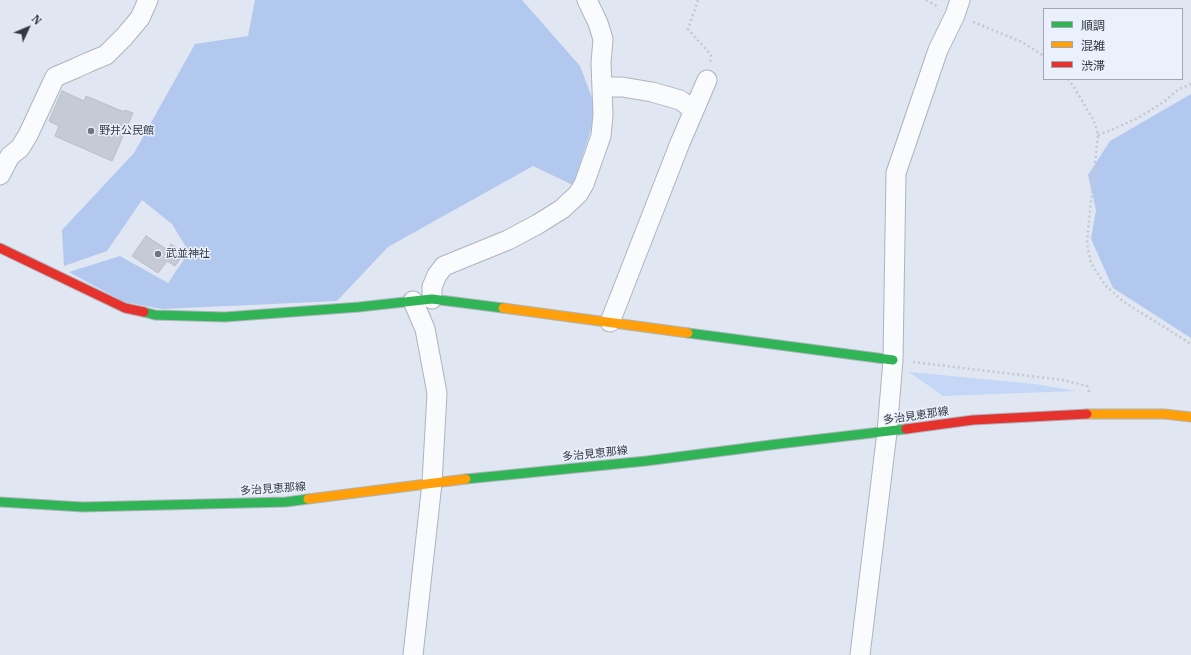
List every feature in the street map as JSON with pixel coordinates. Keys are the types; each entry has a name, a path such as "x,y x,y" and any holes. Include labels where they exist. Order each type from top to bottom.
{"main road":[{"path":"0,248 33,262 125,308 155,315 226,317 359,307 432,299 894,360"},
{"name":"多治見恵那線","path":"0,502 83,507 286,502 432,483 638,462 887,432 973,420 1098,413 1164,414 1191,417"}],"street":[{"path":"0,175 10,156 20,148 28,135 55,77 106,55 140,18 148,0"},
{"path":"432,299 432,287 437,275 444,266 508,240 538,224 562,209 578,194 584,184 601,136 603,114 601,64 603,39 598,23 586,0"},
{"path":"860,655 887,432 894,360 896,173 938,50 958,8"},
{"path":"610,322 680,143 707,80"},
{"path":"602,87 622,87 652,92 680,100 694,110"},
{"path":"413,301 425,329 437,393 432,483 413,655"}],"path":[{"path":"698,0 688,29 711,55 707,80"},
{"path":"958,8 1022,42 1043,55"},
{"path":"1069,80 1094,121 1098,135 1087,244 1091,262 1105,285 1124,302 1191,344"},
{"path":"1098,135 1109,132 1138,118 1165,101 1179,89 1191,84"},
{"path":"894,360 1063,380 1087,386 1098,413"}],"shaded area":[{"path":"255,0 522,0 580,66 597,111 573,185 533,166 388,247 337,301 162,309 124,302 69,272 120,256 168,283 189,252 172,224 142,200 107,251 64,266 62,230 134,153 195,44 248,36"},
{"path":"1191,94 1191,338 1113,288 1091,239 1096,210 1088,175 1110,141"},
{"path":"909,372 1035,384 1076,391 943,396"}],"building":[{"name":"野井公民館","path":"62,91 84,101 86,96 124,112 125,110 133,113 112,161 55,136 59,126 49,121"},
{"name":"武並神社","path":"146,236 168,250 171,244 184,253 175,266 167,261 158,273 132,256"}],"traffic: fast":[{"path":"144,312 155,315 225,317 359,307 432,299 503,308"},
{"path":"688,333 893,360"},
{"path":"466,479 646,461 906,429"},
{"path":"0,502 83,507 286,502 308,499"}],"traffic: slow":[{"path":"503,308 688,333"},
{"path":"1087,414 1164,414 1191,417"},
{"path":"308,499 466,479"}],"traffic: jam":[{"path":"0,248 125,308 144,312"},
{"path":"906,429 973,420 1087,414"}],"place":[{"name":"野井公民館","path":"91,131"},
{"name":"武並神社","path":"158,254"}]}
